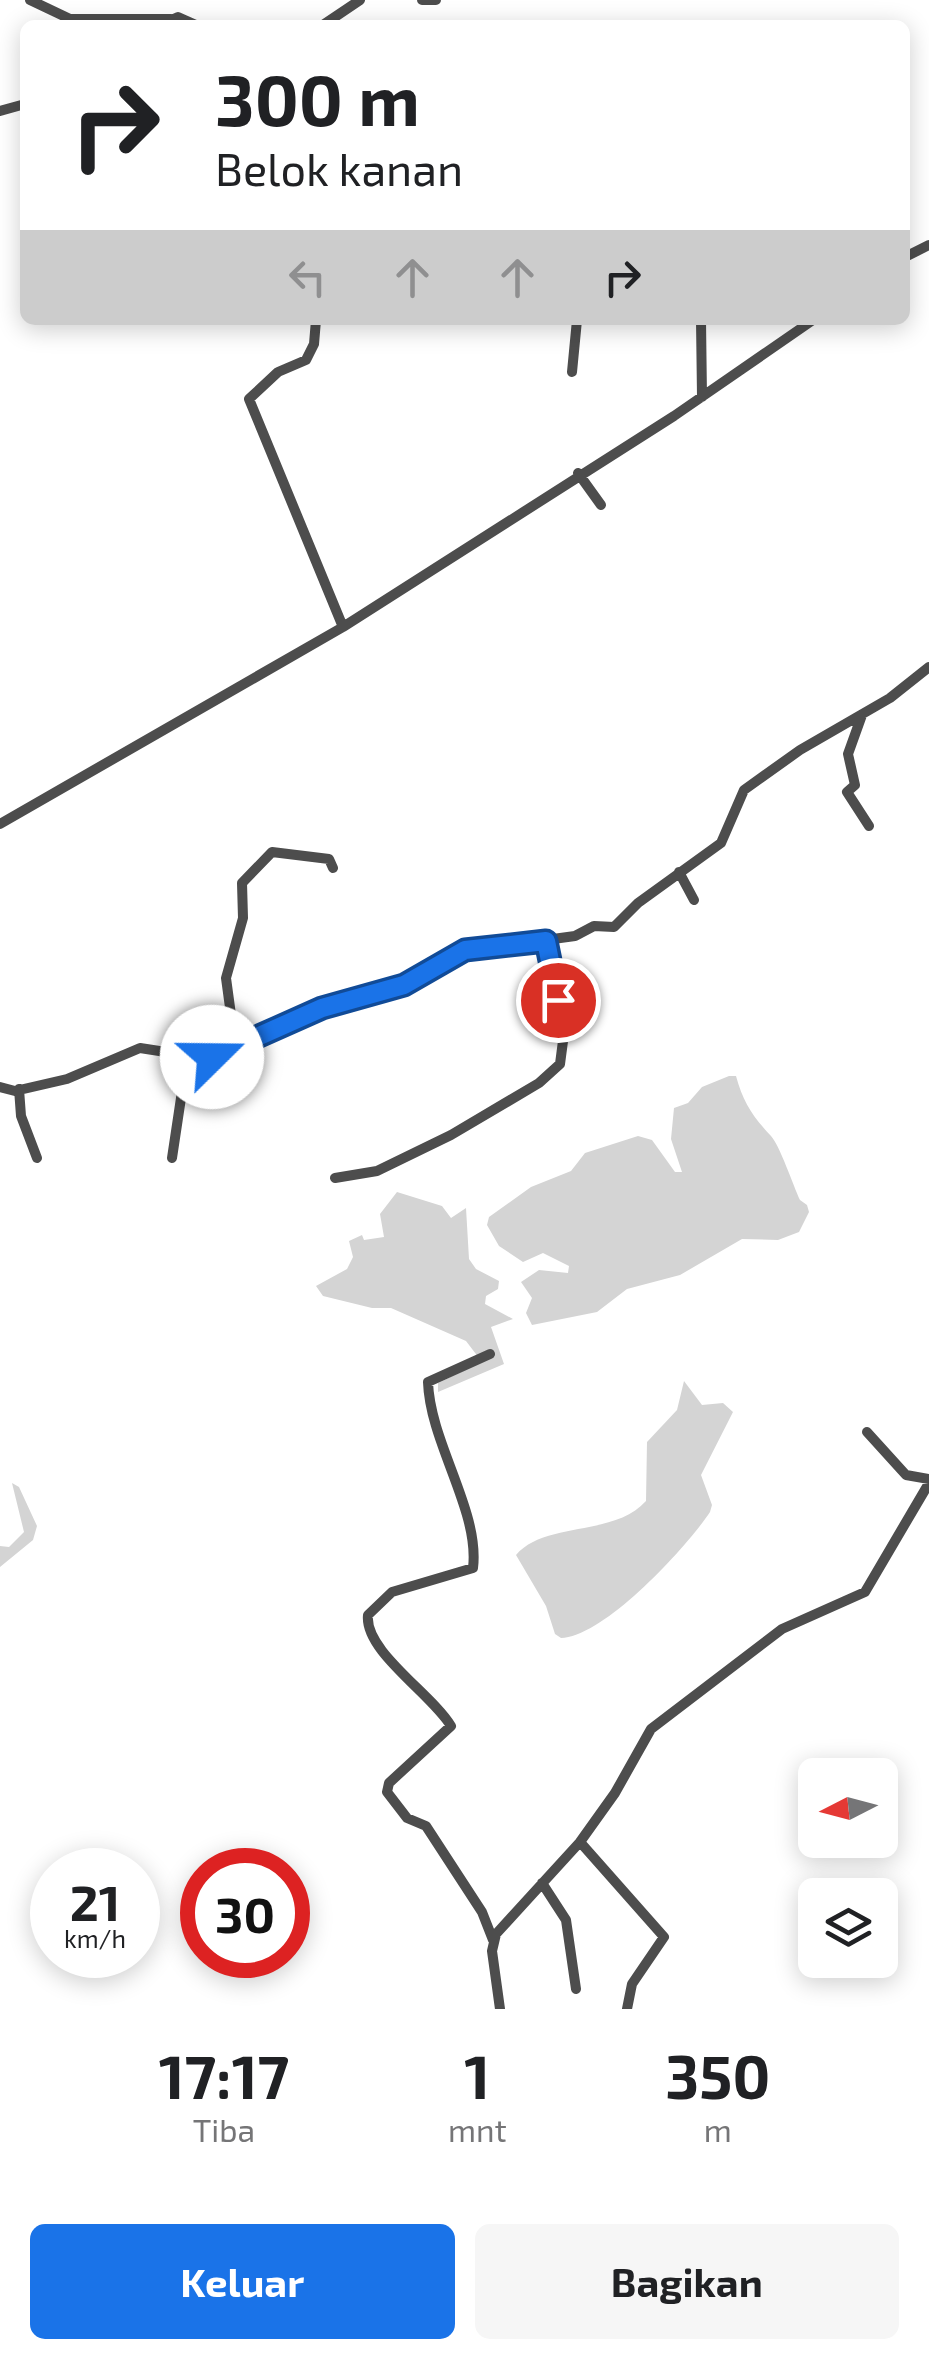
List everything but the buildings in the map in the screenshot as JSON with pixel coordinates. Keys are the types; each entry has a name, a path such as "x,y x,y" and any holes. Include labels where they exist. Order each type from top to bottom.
{"street":[{"path":"30,0 70,19 102,20"},
{"path":"330,20 360,0"},
{"path":"422,0 436,0"},
{"path":"315,325 312,354 278,372 249,399 343,628"},
{"path":"572,372 577,325"},
{"path":"701,325 702,397"},
{"path":"0,824 343,628 702,397 794,326"},
{"path":"578,474 601,505"},
{"path":"0,1087 19,1088 86,1073 140,1048 203,1057 322,1008 404,985 465,950 546,941 578,935 594,926 620,924 638,903 721,843 744,790 929,667"},
{"path":"862,715 848,754 855,785 847,792 868,826"},
{"path":"172,1158 181,1098 203,1057 234,1037 226,978 243,918 242,883 272,852 329,859 333,868"},
{"path":"679,872 694,900"},
{"path":"335,1178 377,1171 397,1157 451,1134 539,1083 560,1064 563,1041 546,941"},
{"path":"19,1088 22,1116 37,1158"},
{"path":"490,1354 428,1382 444,1458 474,1540 473,1568 392,1592 368,1615 367,1624 373,1640 434,1702 451,1726 388,1783 386,1792 407,1818 426,1826 471,1896 493,1940 500,2009"},
{"path":"493,1940 580,1842 616,1792 650,1729 782,1629 866,1592 929,1481 906,1475 867,1432"},
{"path":"580,1842 664,1938 632,1984 626,2009"},
{"path":"542,1883 566,1920 576,1989"}],"shaded area":[{"path":"736,1076 749,1109 775,1141 800,1200 807,1205 809,1212 799,1232 778,1240 742,1239 680,1275 627,1289 597,1312 532,1325 526,1313 532,1298 521,1282 539,1270 568,1273 569,1266 543,1253 523,1262 499,1246 487,1225 489,1217 531,1187 571,1171 585,1153 638,1136 652,1140 675,1172 682,1172 671,1139 674,1108 688,1103 702,1087"},
{"path":"397,1192 442,1206 451,1218 466,1208 469,1259 476,1269 499,1281 498,1289 486,1296 485,1304 513,1319 491,1327 504,1364 438,1392 438,1383 482,1362 466,1341 391,1308 372,1308 323,1296 316,1286 347,1269 353,1257 349,1241 362,1235 364,1240 384,1237 380,1214"},
{"path":"684,1381 702,1405 723,1403 733,1412 701,1475 712,1505 710,1512 683,1547 621,1607 579,1634 561,1638 555,1634 546,1606 516,1555 544,1537 616,1520 646,1501 647,1442 677,1410"},
{"path":"12,1483 19,1487 37,1526 33,1540 0,1567 0,1546 9,1547 24,1532"}],"route":[{"path":"212,1057 322,1008 404,985 465,950 546,941 558,1000"}]}
